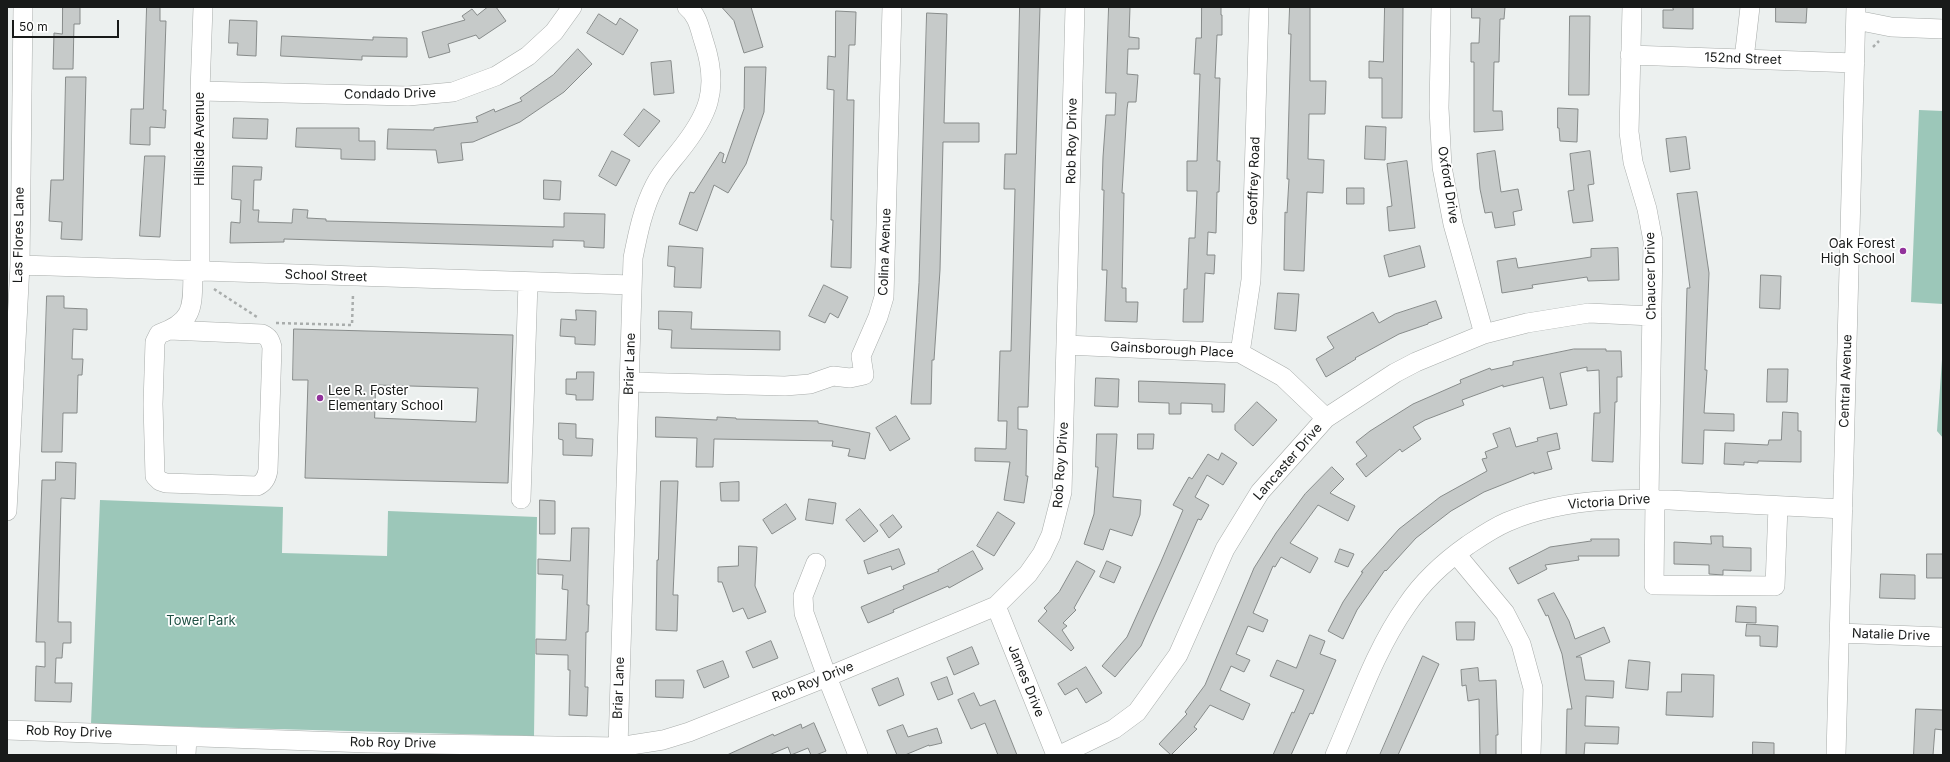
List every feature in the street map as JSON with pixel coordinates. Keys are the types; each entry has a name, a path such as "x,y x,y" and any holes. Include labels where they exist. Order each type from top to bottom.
{"street":[{"name":"Las Flores Lane","path":"7,511 20,265 14,79 23,7"},
{"name":"Hillside Avenue","path":"192,303 196,271 203,7"},
{"name":"Condado Drive","path":"200,91 408,96 453,92 496,76 528,56 554,32 572,7"},
{"name":"Briar Lane","path":"618,746 634,258 645,208 655,184 701,123 710,97 711,78 706,49 694,12 687,7"},
{"name":"Colina Avenue","path":"629,382 786,386 810,384 833,376 850,378 864,375 861,356 878,317 884,297 892,7"},
{"name":"Rob Roy Drive","path":"7,730 187,746 368,749 618,746 663,740 689,732 827,677 996,606 1028,574 1042,554 1051,535 1058,514 1062,492 1075,7"},
{"name":"Geoffrey Road","path":"1240,353 1251,280 1258,7"},
{"name":"Oxford Drive","path":"1441,7 1439,108 1442,167 1453,224 1484,334"},
{"name":"Chaucer Drive","path":"1632,7 1629,132 1633,162 1647,209 1653,240 1652,499 1654,585 1775,586 1778,506"},
{"path":"1744,59 1750,7"},
{"path":"1856,14 1891,27 1943,29"},
{"name":"Central Avenue","path":"1836,755 1856,14"},
{"name":"152nd Street","path":"1630,55 1855,63"},
{"name":"School Street","path":"20,265 632,285"},
{"path":"521,499 528,282"},
{"path":"169,330 262,334 267,336 270,340 272,347 268,470 265,480 258,486 166,483 160,481 155,476 153,404 155,342 159,334 169,330 186,319 192,303"},
{"path":"192,303 201,319 218,332"},
{"name":"Lancaster Drive","path":"1060,755 1114,729 1137,712 1178,655 1225,549 1260,492 1326,418 1395,373 1416,362 1484,334 1527,323 1589,313 1652,316"},
{"name":"Gainsborough Place","path":"1066,345 1240,353 1283,377 1326,418"},
{"name":"Victoria Drive","path":"1336,755 1381,649 1392,629 1421,586 1456,554 1506,522 1531,513 1580,502 1652,499 1843,509"},
{"path":"1456,554 1505,613 1521,644 1533,688 1531,755"},
{"path":"816,563 803,596 804,613 827,677 858,755"},
{"name":"James Drive","path":"996,606 1056,755"},
{"name":"Natalie Drive","path":"1839,633 1943,637"}],"path":[{"path":"214,289 260,319"},
{"path":"272,323 352,325 353,294"},
{"path":"283,324 283,331"}],"green space":[{"path":"1919,110 1943,111 1943,304 1911,302"},
{"path":"1943,345 1943,438 1937,431"},
{"name":"Tower Park","path":"100,500 283,507 282,553 387,556 388,511 537,517 534,736 91,724"}],"building":[{"path":"63,7 80,7 80,24 74,24 73,69 53,69 54,33 62,34"},
{"path":"147,7 160,7 160,21 166,21 163,110 166,110 165,128 150,127 150,145 130,144 131,109 143,109"},
{"path":"488,7 496,7 506,21 479,39 476,35 448,44 450,52 429,58 422,32 465,20 462,16 472,9 477,15"},
{"path":"722,7 751,7 763,47 744,53 734,21"},
{"path":"1020,7 1040,7 1028,407 1018,407 1018,429 1027,430 1026,476 1028,476 1024,503 1004,500 1010,462 975,461 975,448 1006,449 1007,421 998,421 1000,351 1011,351 1015,189 1004,189 1005,154 1016,154"},
{"path":"1109,7 1130,7 1129,37 1139,38 1139,49 1128,49 1127,74 1138,75 1136,102 1128,102 1127,109 1122,193 1124,193 1122,288 1126,288 1126,302 1138,302 1137,322 1105,321 1107,270 1102,270 1104,190 1102,190 1103,157 1106,115 1115,115 1116,93 1106,93"},
{"path":"1202,7 1221,7 1222,15 1222,35 1217,35 1215,78 1220,78 1217,161 1220,161 1219,192 1217,192 1216,233 1208,232 1207,255 1215,255 1214,274 1205,273 1203,322 1183,322 1184,289 1187,289 1189,238 1195,238 1197,191 1187,191 1187,161 1197,161 1200,74 1194,74 1196,38 1201,38"},
{"path":"1290,7 1310,7 1310,81 1326,81 1325,114 1309,114 1308,159 1324,160 1323,193 1307,192 1304,271 1284,270 1285,212 1287,213 1289,179 1287,179 1291,34 1289,34"},
{"path":"1385,7 1403,7 1402,118 1382,118 1382,78 1369,78 1369,61 1383,62"},
{"path":"1472,7 1505,7 1504,19 1500,19 1499,62 1494,62 1493,111 1502,111 1503,130 1474,132 1474,62 1471,62 1471,43 1479,43 1480,18 1472,18"},
{"path":"1673,7 1693,7 1693,29 1663,28 1663,10 1673,10"},
{"path":"1776,7 1807,7 1806,23 1776,22"},
{"path":"836,11 856,12 855,45 849,45 847,100 854,100 851,268 831,267 833,220 831,220 834,90 827,89 828,56 835,57"},
{"path":"927,13 947,14 944,123 979,123 979,142 943,142 940,270 934,360 932,360 931,404 911,404 919,283"},
{"path":"599,14 616,25 620,18 638,30 623,55 587,33"},
{"path":"1570,16 1590,16 1589,95 1569,95"},
{"path":"230,20 257,21 256,56 237,55 238,43 229,43"},
{"path":"282,36 373,40 373,37 407,38 407,57 362,56 362,60 281,56"},
{"path":"578,49 592,64 564,92 520,122 473,142 461,143 463,160 438,163 436,150 387,149 388,129 434,130 434,128 478,122 476,117 494,109 495,112 522,101 520,98 553,75"},
{"path":"671,61 674,93 654,95 651,63"},
{"path":"745,67 766,67 764,112 746,164 728,193 714,185 697,231 679,224 690,192 694,193 720,152 724,154 722,162 725,163 744,109"},
{"path":"66,77 86,77 82,240 61,239 62,222 49,221 51,180 63,180"},
{"path":"1558,108 1578,109 1577,142 1560,141 1558,128"},
{"path":"644,109 660,121 639,147 624,135"},
{"path":"234,118 268,119 267,139 233,138"},
{"path":"1366,126 1386,127 1385,160 1365,159"},
{"path":"297,128 359,128 359,141 375,141 375,160 341,159 341,149 296,147"},
{"path":"1686,137 1690,169 1670,172 1666,139"},
{"path":"612,151 630,160 616,186 599,176"},
{"path":"1495,151 1501,192 1518,189 1522,210 1513,212 1515,225 1495,228 1492,212 1485,213 1480,189 1477,154"},
{"path":"1590,151 1594,184 1588,185 1593,221 1573,223 1568,191 1574,190 1570,154"},
{"path":"145,156 165,156 160,237 140,236"},
{"path":"1407,161 1415,228 1389,231 1387,207 1392,206 1387,164"},
{"path":"233,166 262,167 261,180 254,180 253,210 259,210 258,222 292,223 293,209 308,210 307,218 326,219 326,221 564,227 564,213 605,214 604,248 584,247 584,241 553,240 553,247 284,239 284,242 230,243 231,222 240,223 241,200 232,199"},
{"path":"544,180 561,181 560,200 544,199"},
{"path":"1347,188 1364,188 1364,204 1347,204"},
{"path":"1697,192 1709,273 1705,370 1707,370 1704,413 1734,414 1734,431 1704,430 1703,464 1682,463 1687,288 1690,288 1677,194"},
{"path":"669,246 703,248 701,288 674,287 675,267 668,266"},
{"path":"1420,246 1425,267 1389,277 1384,256"},
{"path":"1618,248 1619,280 1588,281 1587,277 1532,285 1533,288 1502,293 1497,261 1516,258 1518,268 1591,257 1591,249"},
{"path":"1761,275 1781,276 1780,309 1760,308"},
{"path":"824,285 848,297 838,318 830,313 825,323 809,316"},
{"path":"1278,293 1299,294 1296,331 1275,329"},
{"path":"47,296 64,296 64,308 87,309 87,330 73,329 72,359 83,359 82,375 78,375 77,413 63,413 62,452 42,452"},
{"path":"1436,301 1442,318 1399,334 1355,358 1356,359 1326,377 1316,359 1334,348 1327,337 1373,312 1379,323 1395,314"},
{"path":"576,310 596,311 595,345 575,344 575,337 560,336 561,319 576,320"},
{"path":"659,311 692,312 691,329 780,331 780,350 671,348 672,330 659,329"},
{"path":"294,329 513,335 508,483 305,478 308,380 293,380","holes":["376,385 478,388 476,422 375,418"]},
{"path":"1574,349 1606,349 1606,351 1621,351 1622,377 1617,377 1613,462 1592,461 1594,413 1600,413 1599,370 1587,371 1587,367 1560,373 1567,405 1550,409 1543,377 1503,387 1503,385 1462,400 1464,405 1425,420 1413,427 1421,439 1402,452 1400,449 1366,477 1356,464 1367,456 1356,442 1370,431 1413,404 1461,383 1460,380 1490,368 1491,370 1513,365 1513,362"},
{"path":"1768,369 1788,369 1787,402 1767,402"},
{"path":"577,372 594,372 593,400 576,400 576,395 566,394 566,379 576,379"},
{"path":"1096,378 1119,379 1118,407 1095,406"},
{"path":"1139,381 1225,384 1224,412 1212,412 1212,404 1181,403 1181,414 1169,414 1169,403 1139,402"},
{"path":"1257,402 1277,420 1253,446 1235,430 1235,425"},
{"path":"1783,412 1798,413 1798,431 1801,431 1801,462 1758,461 1758,463 1744,462 1744,465 1724,464 1725,443 1768,445 1769,440 1781,440"},
{"path":"896,416 910,439 890,451 876,428"},
{"path":"656,417 717,420 717,417 736,419 818,421 818,423 870,433 865,459 848,456 850,449 832,446 833,441 714,439 713,467 696,467 697,438 656,437"},
{"path":"559,423 576,424 576,438 593,439 592,456 563,455 563,440 559,439"},
{"path":"1510,428 1516,447 1538,441 1537,438 1557,433 1560,449 1547,452 1552,469 1534,474 1534,472 1484,492 1451,511 1416,538 1386,571 1385,570 1357,610 1343,639 1328,631 1343,602 1363,572 1361,572 1399,529 1440,497 1487,471 1482,459 1487,458 1485,452 1498,447 1493,434"},
{"path":"1097,434 1117,434 1113,497 1141,500 1140,515 1132,536 1110,529 1103,550 1084,544 1094,514 1098,467 1096,467"},
{"path":"1138,434 1154,434 1153,449 1138,449"},
{"path":"1222,453 1237,463 1223,485 1207,475 1195,497 1209,505 1201,520 1198,519 1141,646 1115,677 1102,666 1127,637 1160,564 1183,510 1173,505 1189,477 1192,479 1208,454 1218,460"},
{"path":"56,462 76,463 75,499 61,498 58,622 71,622 71,643 63,643 62,658 56,658 55,683 72,683 71,702 35,701 36,666 45,667 45,642 36,642 42,480 55,480"},
{"path":"1332,467 1344,479 1330,493 1355,506 1348,521 1318,505 1290,543 1318,558 1310,573 1281,557 1275,567 1273,566 1253,613 1268,620 1263,632 1248,626 1236,654 1250,660 1244,672 1231,666 1220,690 1250,704 1243,720 1210,705 1194,727 1197,729 1171,755 1159,744 1187,714 1185,712 1205,685 1254,568 1276,533 1305,494"},
{"path":"661,481 678,481 673,595 678,595 677,631 656,630 657,560"},
{"path":"739,482 739,501 721,501 720,483"},
{"path":"809,499 836,503 833,524 806,520"},
{"path":"540,500 555,501 555,534 540,534"},
{"path":"786,504 796,519 772,534 763,520"},
{"path":"860,509 878,531 864,542 846,520"},
{"path":"998,512 1015,523 994,556 977,546"},
{"path":"893,515 902,527 889,538 880,525"},
{"path":"572,528 589,528 587,605 589,605 588,632 586,632 585,687 588,687 587,716 569,715 570,670 568,670 568,655 536,654 536,639 566,640 568,590 562,589 563,575 538,574 538,559 570,561"},
{"path":"1711,536 1723,536 1723,547 1751,548 1751,571 1723,570 1723,575 1709,574 1709,565 1674,564 1674,542 1711,544"},
{"path":"1591,539 1619,539 1619,556 1578,556 1579,560 1545,565 1547,569 1518,584 1509,568 1550,547 1591,541"},
{"path":"739,546 757,547 755,586 766,612 748,619 743,608 733,612 722,582 718,582 718,567 738,566"},
{"path":"899,549 905,564 892,570 891,566 868,574 864,561"},
{"path":"1340,549 1354,554 1348,567 1335,562"},
{"path":"973,551 983,569 949,588 948,586 893,610 894,612 868,623 861,607 904,589 903,586 939,571 938,570"},
{"path":"1927,554 1943,554 1943,578 1927,578"},
{"path":"1077,561 1095,571 1074,608 1076,610 1063,623 1067,626 1062,630 1074,648 1071,651 1038,621 1047,611 1044,608 1059,592"},
{"path":"1107,561 1121,567 1114,583 1100,577"},
{"path":"1881,574 1915,575 1915,599 1880,598"},
{"path":"1554,593 1569,621 1575,639 1604,627 1610,642 1576,657 1581,657 1585,680 1614,681 1613,698 1586,696 1585,726 1619,727 1618,744 1585,743 1584,755 1566,755 1567,709 1572,709 1562,654 1548,615 1546,616 1538,600"},
{"path":"1737,606 1756,607 1756,623 1736,622"},
{"path":"1456,622 1475,622 1474,640 1457,640"},
{"path":"1747,624 1778,626 1777,647 1760,646 1760,636 1746,636"},
{"path":"1310,635 1325,641 1320,654 1336,660 1313,714 1310,713 1291,755 1273,755 1292,712 1294,713 1304,690 1270,676 1277,660 1296,668"},
{"path":"771,641 778,658 753,668 746,652"},
{"path":"972,647 979,664 954,675 947,658"},
{"path":"1423,656 1439,664 1398,755 1380,755"},
{"path":"1629,660 1650,662 1648,690 1626,688"},
{"path":"723,661 729,677 704,688 697,671"},
{"path":"1086,667 1102,693 1086,703 1077,688 1065,695 1058,684"},
{"path":"1478,668 1479,681 1496,680 1498,735 1496,735 1496,755 1480,755 1479,699 1468,701 1466,685 1462,686 1461,670"},
{"path":"1682,674 1714,675 1713,717 1666,715 1667,692 1681,692"},
{"path":"947,677 953,694 938,700 931,683"},
{"path":"898,678 904,695 879,706 872,689"},
{"path":"656,680 684,680 683,698 656,697"},
{"path":"974,693 980,706 995,700 1017,755 998,755 985,723 971,729 958,700"},
{"path":"1916,709 1943,710 1943,730 1935,729 1933,755 1914,755"},
{"path":"814,723 826,751 816,755 811,755 808,748 791,755 788,747 769,755 727,755 773,734 774,736 801,724 802,728"},
{"path":"903,725 908,737 937,728 942,743 929,745 905,755 897,755 887,731"},
{"path":"1753,742 1774,743 1774,755 1753,755"}],"place":[{"name":"Oak Forest High School","path":"1903,251"},
{"name":"Lee R. Foster Elementary School","path":"320,398"}]}
